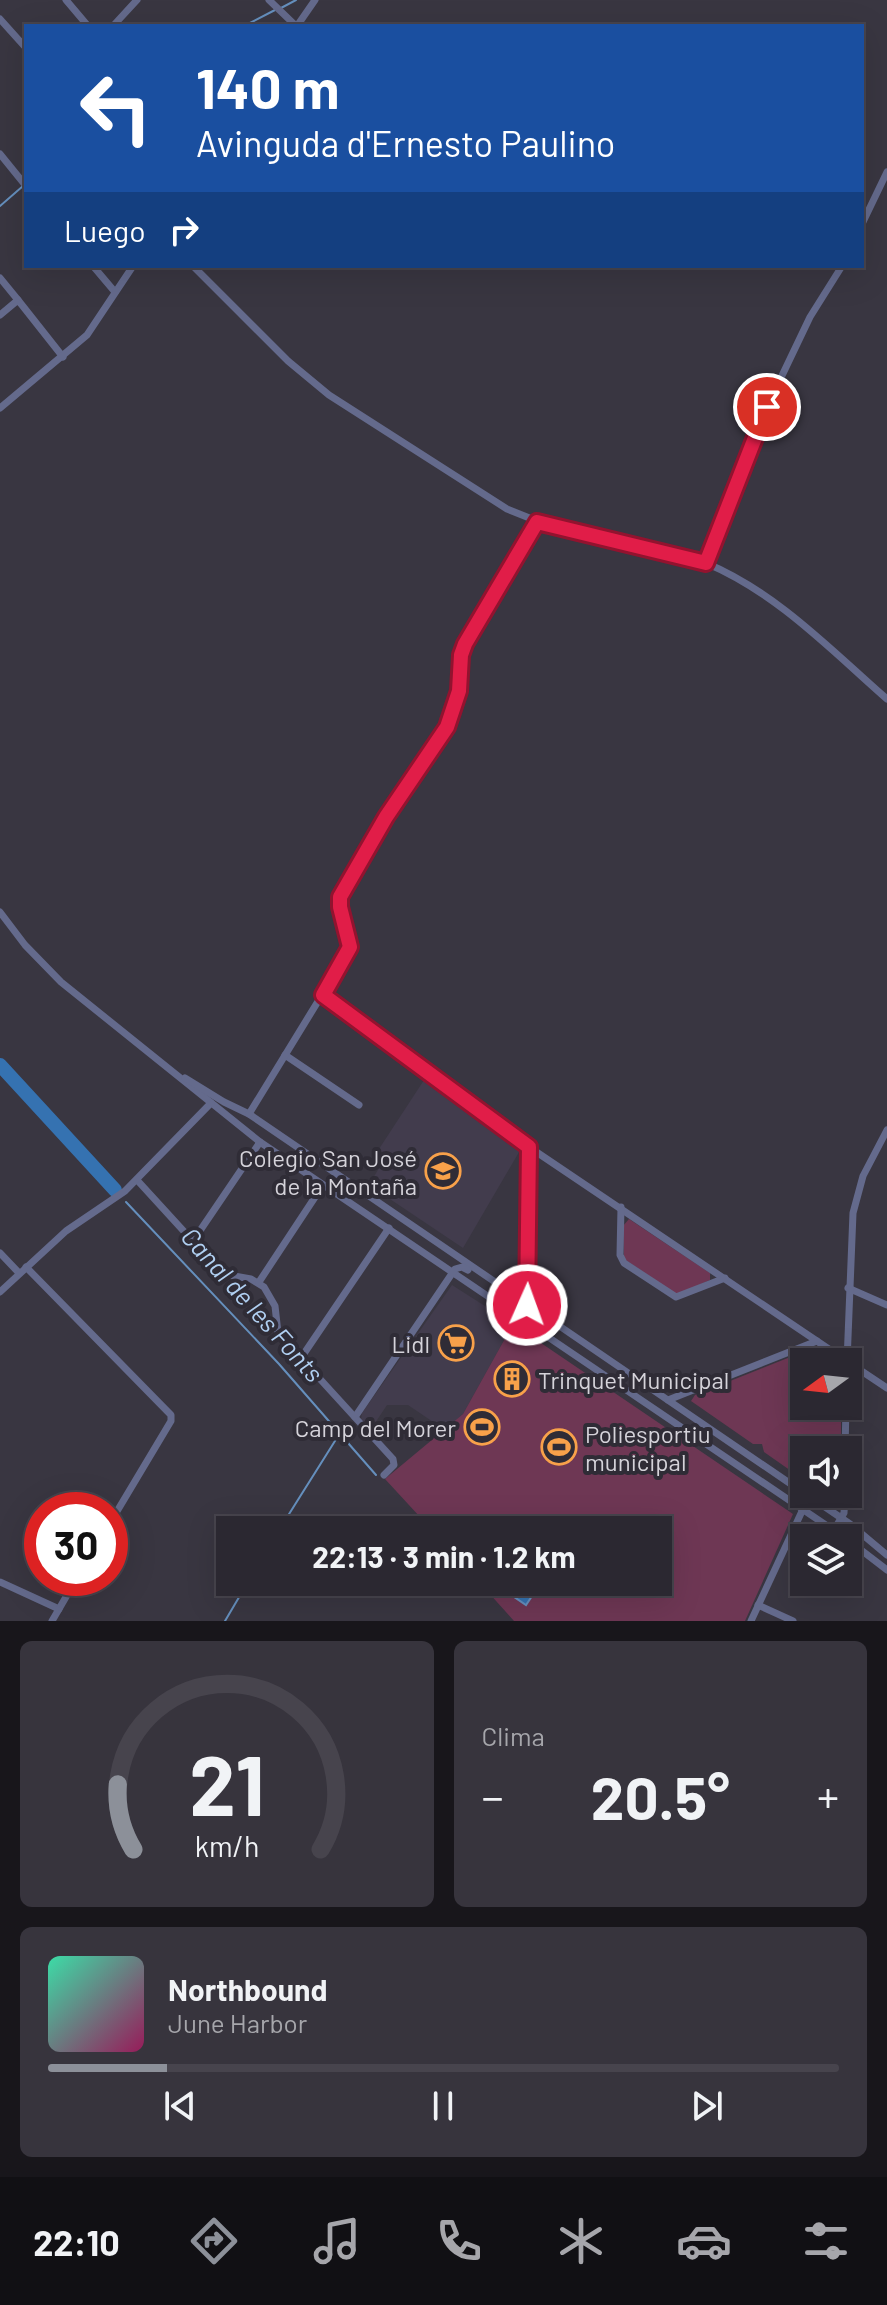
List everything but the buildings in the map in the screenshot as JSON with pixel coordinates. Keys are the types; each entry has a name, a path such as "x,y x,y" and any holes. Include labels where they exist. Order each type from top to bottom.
{"street":[{"path":"66,0 86,24"},
{"path":"115,24 137,0"},
{"path":"269,0 294,24"},
{"path":"297,24 315,0"},
{"path":"0,19 24,46"},
{"path":"0,154 3,165 24,184"},
{"path":"864,220 887,172"},
{"path":"95,268 115,292"},
{"path":"0,408 63,357 94,327 132,268"},
{"path":"195,268 288,361 329,395 487,496 537,522 706,563 767,596 887,699"},
{"path":"706,563 767,407 810,317 841,268"},
{"path":"0,278 63,357"},
{"path":"0,315 18,300"},
{"path":"235,1122 245,1113 285,1055 350,947 340,907 341,894 386,817 447,727 459,691 461,655 465,644 537,522"},
{"path":"0,912 25,945 61,982 260,1142 825,1524"},
{"path":"323,995 529,1147 827,1348"},
{"path":"285,1055 359,1105"},
{"path":"156,1060 245,1113 790,1483"},
{"path":"0,1292 66,1231 125,1191 210,1103 217,1101 230,1110 245,1113"},
{"path":"243,1128 245,1113"},
{"path":"847,1348 853,1213 858,1193 887,1130"},
{"path":"193,1241 260,1142"},
{"path":"527,1305 529,1147"},
{"path":"137,1180 226,1276 241,1276 259,1282 268,1291 275,1306 278,1333 393,1459 394,1465 384,1475"},
{"path":"259,1282 323,1185"},
{"path":"621,1207 621,1258 648,1279 679,1297 725,1278"},
{"path":"301,1358 389,1228"},
{"path":"0,1253 19,1273"},
{"path":"26,1267 171,1415 171,1421 128,1492"},
{"path":"355,1417 453,1272 462,1267 493,1286 499,1286"},
{"path":"848,1288 887,1305"},
{"path":"668,1400 817,1341"},
{"path":"862,1372 887,1388"},
{"path":"827,1508 850,1524"},
{"path":"842,1524 844,1508"},
{"path":"751,1621 803,1509"},
{"path":"862,1534 887,1555"},
{"path":"862,1551 887,1570"},
{"path":"0,1582 59,1609"},
{"path":"52,1621 67,1596"},
{"path":"758,1605 793,1621"}],"shaded area":[{"name":"Colegio San José de la Montaña","path":"426,1077 522,1147 463,1248 369,1185 385,1158 377,1152"},
{"path":"629,1219 710,1273 710,1280 677,1295 624,1259 623,1226"},
{"name":"Lidl","path":"452,1285 513,1324 463,1414 445,1430 408,1405 387,1405 372,1431 361,1419 362,1413"},
{"name":"Poliesportiu municipal","path":"513,1324 793,1514 745,1621 514,1621 492,1596 672,1596 672,1516 419,1516 385,1479 463,1414"},
{"path":"790,1357 790,1420 841,1420 841,1436 790,1436 790,1470 764,1452 762,1444 753,1444 691,1401 695,1395"}],"water":[{"path":"513,1596 532,1596 526,1605"}],"waterway":[{"path":"281,8 296,0"},
{"path":"248,24 275,10"},
{"path":"0,206 23,186"},
{"name":"Canal de les Fonts","path":"0,1065 115,1190"},
{"name":"Canal de les Fonts","path":"126,1202 279,1364 376,1475"},
{"path":"288,1516 340,1433"},
{"path":"225,1621 240,1596"}],"place":[{"name":"Colegio San José de la Montaña","path":"443,1171"},
{"name":"Lidl","path":"456,1343"},
{"name":"Trinquet Municipal","path":"512,1379"},
{"name":"Camp del Morer","path":"482,1427"},
{"name":"Poliesportiu municipal","path":"559,1447"}],"route":[{"path":"527,1305 529,1147 323,995 350,947 340,897 386,817 447,727 461,682 461,655 465,644 537,522 706,563 767,407"}]}
